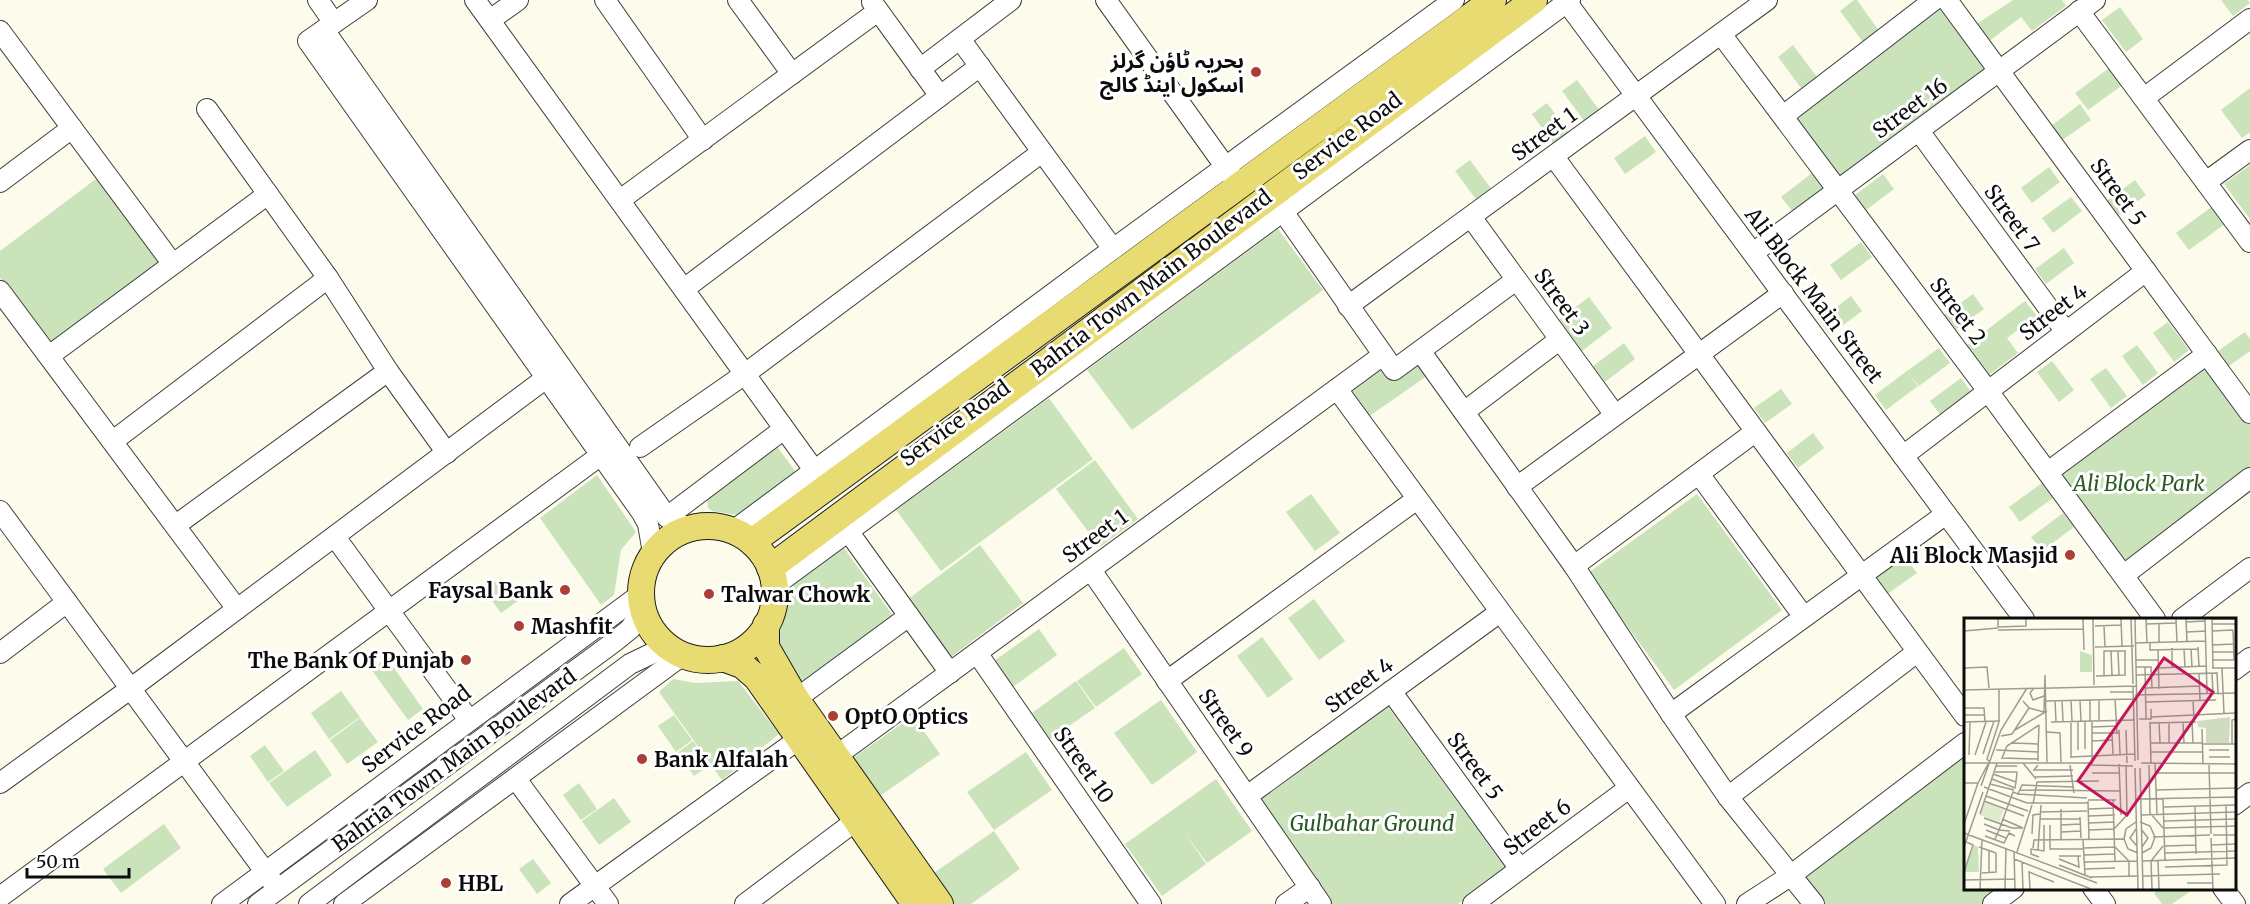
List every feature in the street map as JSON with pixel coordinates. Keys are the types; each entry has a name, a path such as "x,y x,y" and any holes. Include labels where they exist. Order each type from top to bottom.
{"main road":[{"name":"Bahria Town Main Boulevard","path":"742,537 1232,176 1493,0"},
{"name":"Bahria Town Main Boulevard","path":"772,577 1273,211 1534,0"},
{"path":"766,625 748,646 723,658 703,659 678,652 654,633 642,602 642,579 653,553 669,537 679,522 719,527 742,537 762,554 772,577 773,606 766,625 766,646 796,699 836,756 915,904"},
{"path":"723,658 751,671 799,739 940,904"}],"street":[{"path":"318,0 329,26 554,373 601,455 648,524 653,553"},
{"path":"367,0 308,41 554,373 679,522 784,429"},
{"path":"475,0 814,470"},
{"path":"490,20 518,0"},
{"path":"605,0 703,140"},
{"path":"738,0 792,74"},
{"path":"1106,0 1232,176"},
{"path":"742,537 814,470 1113,249 1232,176 1455,0"},
{"name":"Street 1","path":"1348,306 1767,0"},
{"path":"1783,116 1934,0"},
{"name":"Street 5","path":"1947,0 2250,413"},
{"name":"Service Road","path":"772,577 848,531 1273,211 1567,1"},
{"name":"Ali Block Main Street","path":"1567,1 2023,618"},
{"path":"920,69 1003,2"},
{"path":"620,200 792,74 874,5 940,96"},
{"path":"2087,6 2144,98 2250,242"},
{"name":"Street 16","path":"1753,253 2087,6"},
{"path":"2144,98 2250,19"},
{"path":"0,31 6,53 72,128 172,262"},
{"name":"Street 2","path":"1721,34 2154,618"},
{"path":"960,39 1113,249"},
{"path":"684,289 980,66"},
{"path":"207,109 328,278 388,371 447,453"},
{"path":"0,182 72,128"},
{"name":"Street 7","path":"1919,132 2066,332"},
{"path":"2206,182 2250,150"},
{"path":"640,447 745,374 1042,152"},
{"path":"1554,157 1964,715"},
{"path":"48,356 172,262 268,194"},
{"path":"1273,211 1348,306 1394,370 1516,280"},
{"name":"Street 3","path":"1471,218 1615,415"},
{"name":"Street 4","path":"1903,456 2146,272"},
{"path":"113,441 328,278"},
{"path":"0,291 237,609"},
{"path":"1517,487 1782,293"},
{"path":"1464,412 1559,340"},
{"path":"1421,352 1574,567 1728,797 1814,904"},
{"path":"2048,472 2206,354"},
{"name":"Street 1","path":"836,756 1383,355"},
{"path":"176,525 388,371"},
{"path":"0,783 554,373"},
{"path":"1336,389 1711,903"},
{"path":"1574,567 1755,432"},
{"path":"0,897 601,455"},
{"path":"1699,474 1804,617"},
{"path":"2124,575 2250,478"},
{"path":"1167,681 1417,499"},
{"path":"0,511 278,889"},
{"path":"1671,714 1946,514"},
{"path":"848,531 950,673"},
{"path":"335,537 469,720"},
{"path":"2183,618 2250,568"},
{"name":"Street 9","path":"1091,570 1321,904"},
{"path":"0,653 67,602"},
{"name":"Service Road","path":"222,904 469,720 642,602"},
{"name":"Bahria Town Main Boulevard","path":"258,904 614,642 630,629 642,602"},
{"name":"Street 4","path":"1247,796 1500,612"},
{"path":"796,699 909,616"},
{"name":"Bahria Town Main Boulevard","path":"309,904 630,664 655,652 678,652"},
{"path":"344,904 516,779 678,652"},
{"path":"1728,797 1917,652"},
{"name":"Street 10","path":"976,653 1151,904"},
{"path":"2235,669 2250,658"},
{"name":"Street 5","path":"1391,691 1520,869"},
{"path":"570,904 799,739"},
{"path":"1747,904 1790,876 1964,744"},
{"path":"516,779 608,904"},
{"name":"Street 6","path":"1473,904 1629,788"},
{"path":"2235,804 2250,793"},
{"path":"755,901 865,814"},
{"path":"1286,904 1310,887"},
{"path":"1993,904 2013,889"},
{"path":"2094,889 2105,904"},
{"path":"2224,889 2235,904"},
{"path":"2245,904 2250,900"}],"green space":[{"path":"1857,0 1879,31 1863,42 1840,11"},
{"path":"2013,0 2062,0 2066,6 2032,31 2021,17 1988,42 1975,25"},
{"path":"2221,0 2248,0 2250,3 2233,16"},
{"path":"1938,4 1988,74 1841,181 1792,115"},
{"path":"2120,7 2143,39 2126,52 2102,20"},
{"path":"1793,45 1817,77 1801,88 1778,57"},
{"path":"2112,66 2124,84 2088,110 2075,93"},
{"path":"1577,80 1600,111 1585,122 1562,91"},
{"path":"2250,88 2250,132 2242,138 2221,110"},
{"path":"1547,103 1570,134 1554,145 1532,114"},
{"path":"2080,104 2091,120 2061,141 2051,126"},
{"path":"1645,136 1656,152 1625,174 1614,158"},
{"path":"1470,160 1493,191 1478,202 1455,171"},
{"path":"2250,165 2250,219 2224,184"},
{"path":"2049,167 2060,182 2032,203 2021,188"},
{"path":"1812,173 1824,188 1793,212 1781,197"},
{"path":"1883,174 1894,189 1866,210 1855,195"},
{"path":"100,176 162,259 51,344 0,278 0,251"},
{"path":"2135,180 2146,195 2116,217 2105,202"},
{"path":"2071,197 2082,211 2053,233 2042,218"},
{"path":"2213,206 2225,224 2189,250 2176,233"},
{"path":"1278,229 1323,290 1132,430 1087,370"},
{"path":"1861,242 1872,257 1841,280 1830,265"},
{"path":"2064,248 2074,263 2046,284 2035,269"},
{"path":"1973,294 1984,309 1955,330 1944,315"},
{"path":"1851,296 1862,311 1830,335 1819,320"},
{"path":"1589,297 1612,328 1582,351 1559,320"},
{"path":"2025,301 2037,316 2007,338 2018,353 1989,375 1967,345"},
{"path":"2168,322 2189,350 2174,362 2153,333"},
{"path":"2245,332 2250,339 2250,351 2226,368 2215,353"},
{"path":"1624,343 1635,359 1605,382 1593,366"},
{"path":"2137,345 2158,373 2143,385 2122,356"},
{"path":"1939,348 1950,363 1919,386 1907,371"},
{"path":"1416,361 1427,376 1368,417 1349,390 1381,367 1390,379"},
{"path":"2052,361 2074,390 2059,402 2037,372"},
{"name":"Ali Block Park","path":"2204,365 2250,425 2250,470 2124,566 2056,472"},
{"path":"2106,368 2127,396 2111,408 2090,379"},
{"path":"1907,371 1918,386 1886,410 1875,395"},
{"path":"1961,378 1972,393 1941,416 1930,401"},
{"path":"1781,389 1792,404 1765,423 1754,408"},
{"path":"1049,398 1093,459 941,571 896,510"},
{"path":"1813,433 1824,448 1798,468 1787,453"},
{"path":"776,445 798,475 742,516 712,511 708,508 707,499"},
{"path":"1095,460 1138,519 1100,547 1056,489"},
{"path":"597,475 636,532 621,550 614,595 601,605 540,518"},
{"path":"2042,483 2053,498 2020,522 2009,507"},
{"path":"1311,494 1340,533 1315,551 1286,512"},
{"path":"1697,494 1782,610 1674,690 1588,573"},
{"path":"2063,513 2074,527 2042,551 2031,537"},
{"path":"841,544 894,617 803,684 776,646 796,578"},
{"path":"980,545 1023,603 947,660 904,602"},
{"path":"1905,557 1917,573 1886,595 1875,579"},
{"path":"501,578 518,601 501,613 484,590"},
{"path":"1314,599 1345,641 1319,660 1288,618"},
{"path":"1039,629 1057,655 1013,687 994,661"},
{"path":"1262,637 1293,679 1268,698 1237,656"},
{"path":"1124,648 1142,674 1096,707 1077,681"},
{"path":"387,658 423,709 408,720 371,669"},
{"path":"673,679 696,683 738,681 779,734 722,780 659,692"},
{"path":"1076,681 1095,708 1050,739 1032,713"},
{"path":"341,691 360,717 329,739 311,713"},
{"path":"1161,700 1197,752 1152,785 1114,733"},
{"name":"Gulbahar Ground","path":"1387,705 1506,869 1458,904 1331,904 1256,801"},
{"path":"674,715 692,740 676,752 658,726"},
{"path":"913,716 940,754 877,798 850,760"},
{"path":"360,718 378,742 347,764 330,740"},
{"path":"693,741 710,765 694,776 677,753"},
{"path":"265,745 284,771 268,782 250,756"},
{"path":"315,750 332,775 287,807 269,783"},
{"path":"1026,752 1052,790 994,830 967,792"},
{"path":"1964,753 1964,889 2000,889 1981,904 1822,904 1800,879"},
{"path":"1216,779 1252,831 1207,863 1184,832 1206,864 1162,896 1125,844"},
{"path":"579,783 597,809 581,820 563,795"},
{"path":"614,798 631,822 599,845 582,821"},
{"path":"164,824 181,848 121,893 103,869"},
{"path":"994,831 1020,869 971,904 951,904 931,875"},
{"path":"533,859 551,883 537,894 519,869"},
{"path":"2160,889 2194,889 2172,904 2162,904 2154,893"}],"place":[{"name":"بحریہ ٹاؤن گرلز اسکول اینڈ کالج","path":"1256,72"},
{"name":"Ali Block Masjid","path":"2070,555"},
{"name":"Faysal Bank","path":"565,590"},
{"name":"Talwar Chowk","path":"709,594"},
{"name":"Mashfit","path":"519,626"},
{"name":"The Bank Of Punjab","path":"466,660"},
{"name":"OptO Optics","path":"833,716"},
{"name":"Bank Alfalah","path":"642,759"},
{"name":"HBL","path":"446,883"}]}
